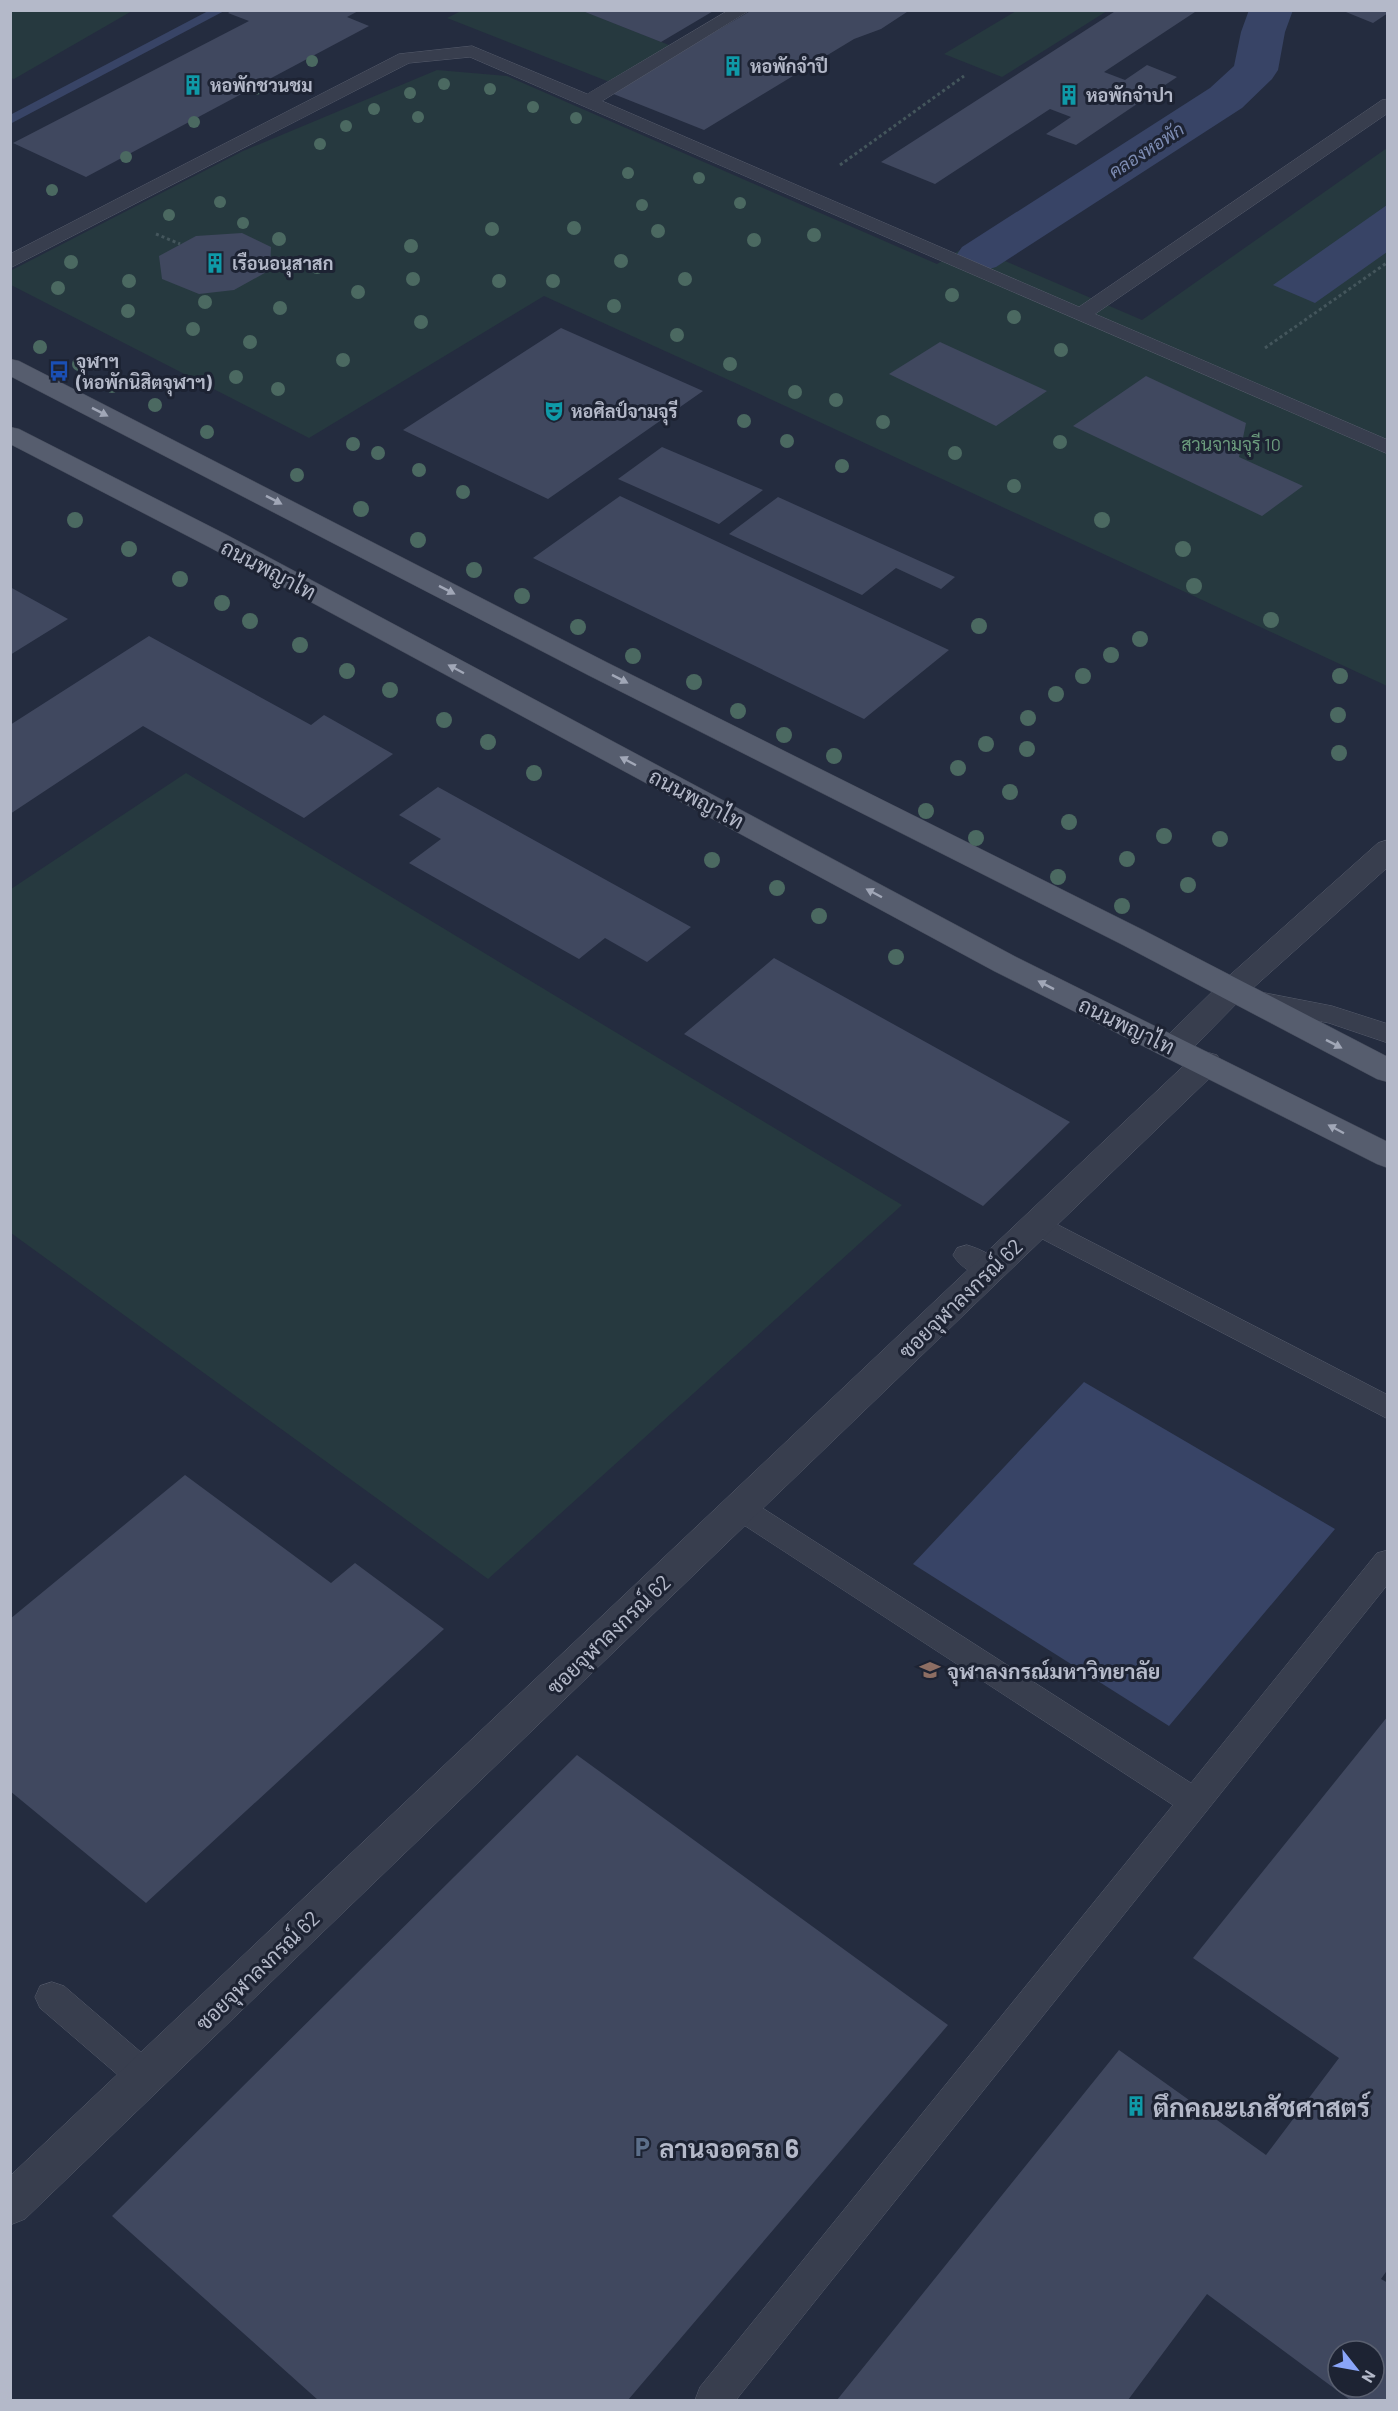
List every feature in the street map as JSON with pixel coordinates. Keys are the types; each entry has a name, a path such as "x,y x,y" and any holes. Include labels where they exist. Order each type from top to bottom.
{"main road":[{"path":"10,366 598,669 1134,938 1388,1071"},
{"name":"ถนนพญาไท","path":"10,434 218,541 1005,964 1388,1156"}],"street":[{"name":"ซอยจุฬาลงกรณ์ 62","path":"10,2205 740,1508 978,1262 1037,1224 1190,1055 1238,994 1388,850"}],"lane":[{"path":"588,101 742,10"},
{"path":"10,262 405,58 472,51 1388,448"},
{"path":"1080,315 1388,104"},
{"path":"1238,994 1332,1015 1388,1034"},
{"path":"1037,1224 1388,1408"},
{"path":"740,1508 1194,1802"},
{"path":"713,2400 1388,1562"},
{"path":"52,1996 145,2077"}],"path":[{"path":"800,194 964,76"},
{"path":"1223,377 1388,262"}],"green space":[{"path":"11,10 132,11 14,79 10,78"},
{"path":"461,11 583,11 679,49 617,85 447,18"},
{"path":"1016,11 1107,11 1002,77 944,54"},
{"name":"สวนจามจุรี 10","path":"437,70 507,76 937,264 968,245 1142,320 1387,148 1387,686 544,296 309,438 11,285 10,271 243,151"},
{"path":"186,773 902,1205 488,1579 11,1233 11,889"}],"water":[{"path":"1387,205 1387,252 1315,303 1273,285"},
{"path":"1084,1382 1335,1529 1169,1726 913,1564"}],"building":[{"name":"หอพักชวนชม","path":"232,10 360,10 347,17 369,26 86,177 13,143 249,21 228,13"},
{"path":"580,10 715,10 661,42"},
{"name":"หอพักจำปี","path":"752,10 910,10 881,29 854,39 704,130 611,93"},
{"name":"หอพักจำปา","path":"1117,10 1198,10 1104,72 1125,80 1147,65 1177,77 1076,145 1046,134 1071,117 1050,109 935,184 881,162"},
{"path":"1341,10 1388,10 1388,13 1373,23"},
{"name":"เรือนอนุสาสก","path":"242,233 271,247 270,270 234,290 199,294 162,279 159,256 196,236"},
{"name":"หอศิลป์จามจุรี","path":"561,328 703,391 548,499 403,430"},
{"path":"940,342 1047,391 996,426 889,374"},
{"path":"1146,376 1246,423 1239,457 1303,486 1262,516 1073,426"},
{"path":"662,447 763,490 719,524 618,479"},
{"path":"620,496 949,650 864,719 533,558"},
{"path":"778,497 955,577 941,589 896,568 862,595 729,534"},
{"path":"10,587 68,619 10,655"},
{"path":"149,636 311,725 324,715 393,754 304,818 143,726 10,814 10,725"},
{"path":"438,787 691,927 647,962 605,938 579,959 409,863 441,839 399,815"},
{"path":"774,958 1070,1122 983,1206 684,1034"},
{"path":"185,1475 331,1583 355,1563 444,1629 146,1903 10,1791 10,1619"},
{"name":"ตึกคณะเภสัชศาสตร์","path":"1388,1716 1388,2269 1381,2279 1388,2283 1388,2400 1349,2399 1386,2399 1386,2339 1326,2339 1326,2382 1207,2294 1128,2400 837,2400 1119,2050 1266,2155 1339,2058 1193,1958"},
{"path":"577,1755 948,2025 628,2400 318,2400 112,2216"}],"waterway":[{"path":"10,120 220,10"},
{"name":"คลองหอพัก","path":"979,257 1226,98 1256,70 1263,32 1271,10"}],"place":[{"name":"หอพักจำปี","path":"733,66"},
{"name":"หอพักชวนชม","path":"193,85"},
{"name":"หอพักจำปา","path":"1069,95"},
{"name":"เรือนอนุสาสก","path":"215,263"},
{"name":"จุฬาฯ (หอพักนิสิตจุฬาฯ)","path":"59,371"},
{"name":"หอศิลป์จามจุรี","path":"554,411"},
{"name":"จุฬาลงกรณ์มหาวิทยาลัย","path":"930,1670"},
{"name":"ตึกคณะเภสัชศาสตร์","path":"1136,2106"},
{"name":"ลานจอดรถ 6","path":"642,2147"}]}
